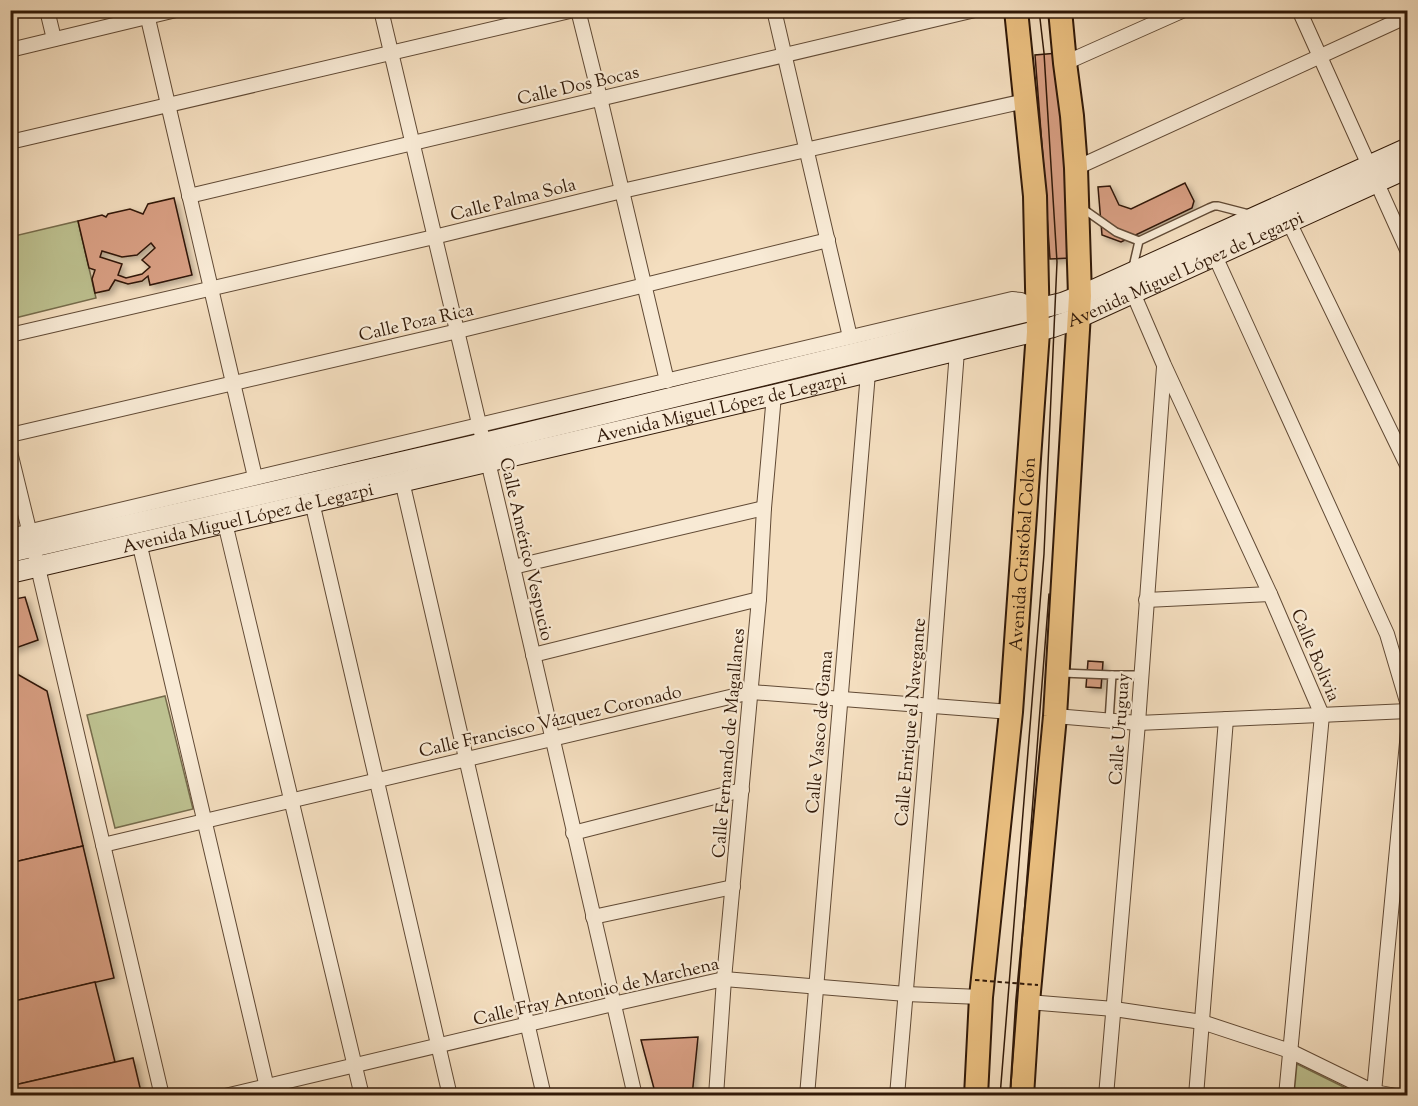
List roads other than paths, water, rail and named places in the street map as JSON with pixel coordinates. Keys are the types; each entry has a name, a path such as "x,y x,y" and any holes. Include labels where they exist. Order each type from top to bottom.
{"main road":[{"name":"Avenida Cristóbal Colón","path":"976,1095 978,989 1011,712 1038,332 1035,196 1016,10"},
{"path":"1022,1095 1033,994 1055,716 1079,307 1076,168 1060,10"},
{"name":"Avenida Miguel López de Legazpi","path":"10,552 31,539 484,443 1038,308 1062,303 1079,307 1133,293 1289,222 1372,174 1407,148"},
{"name":"Avenida Miguel López de Legazpi","path":"10,573 402,481 484,443 774,395 1038,332 1132,273 1257,216 1372,174 1407,168"}],"street":[{"path":"47,10 54,39"},
{"path":"10,50 147,14 176,10"},
{"name":"Calle Américo Vespucio","path":"381,10 458,331 634,1095"},
{"path":"10,142 576,10 600,98 667,381"},
{"path":"774,10 850,337"},
{"name":"Calle Dos Bocas","path":"189,196 975,10"},
{"path":"1065,63 1184,10"},
{"path":"1299,10 1407,252"},
{"path":"1076,168 1320,56 1407,13"},
{"path":"147,14 255,477"},
{"name":"Calle Palma Sola","path":"10,335 622,191 1025,101"},
{"path":"1289,222 1407,467"},
{"name":"Calle Poza Rica","path":"10,435 458,331 828,240"},
{"path":"1215,256 1387,634 1407,705"},
{"name":"Calle Bolivia","path":"1133,293 1270,594 1322,715 1286,1095"},
{"name":"Avenida Miguel López de Legazpi","path":"10,536 31,539 255,477 484,443 667,381 1012,299 1021,300 1038,308"},
{"name":"Calle Enrique el Navegante","path":"897,1095 957,351"},
{"name":"Calle Uruguay","path":"1106,1095 1138,723 1164,365"},
{"name":"Calle Vasco de Gama","path":"807,1095 868,373"},
{"name":"Calle Fernando de Magallanes","path":"716,1095 724,979 759,599 774,395"},
{"path":"10,452 162,1095"},
{"path":"402,481 544,1095"},
{"path":"312,502 450,1095"},
{"path":"513,567 764,508"},
{"path":"225,523 362,1095"},
{"path":"139,542 268,1091"},
{"path":"1146,600 1270,594"},
{"path":"533,655 759,599"},
{"name":"Calle Francisco Vázquez Coronado","path":"103,845 751,692 1011,712"},
{"path":"1055,716 1138,723 1407,711"},
{"path":"1196,1095 1226,719"},
{"path":"1374,1092 1407,732"},
{"path":"573,833 742,790"},
{"path":"593,917 733,887"},
{"name":"Calle Fray Antonio de Marchena","path":"225,1095 268,1091 354,1065 724,979 906,994 978,989"},
{"path":"1033,994 1202,1022 1290,1051 1374,1092 1396,1095"}],"lane":[{"path":"1077,204 1116,232 1139,241 1214,206 1257,216"},
{"path":"1132,273 1139,241"},
{"path":"1058,673 1141,675"},
{"path":"1109,721 1112,675"}],"tram line":[{"path":"1000,1096 1044,554 1057,262 1044,53 1039,10"},
{"path":"1010,1096 1049,594"}]}
